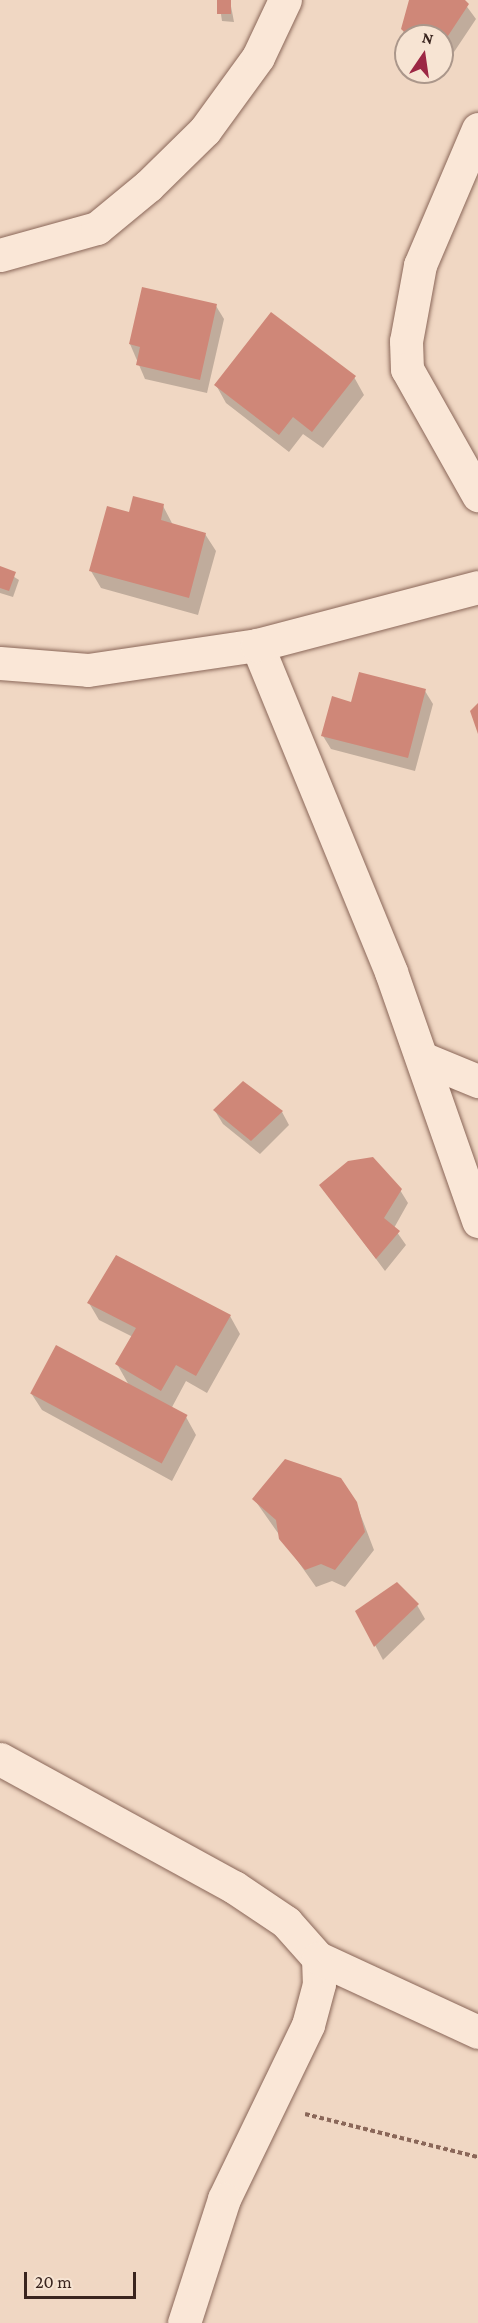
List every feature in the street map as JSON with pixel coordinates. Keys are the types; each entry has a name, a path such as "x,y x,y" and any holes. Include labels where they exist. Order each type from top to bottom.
{"street":[{"path":"0,255 97,228 148,186 212,121 258,57 285,0"},
{"path":"478,129 420,265 406,341 406,369 478,495"},
{"path":"0,663 88,670 257,645 478,587"},
{"path":"257,645 422,1058 478,1221"},
{"path":"422,1058 478,1081"},
{"path":"0,1759 234,1887 286,1922 318,1958 478,2032"},
{"path":"184,2323 224,2199 272,2106 308,2025 319,1984 318,1958"}],"path":[{"path":"272,2106 478,2157"}],"building":[{"path":"217,0 231,0 231,14 217,14"},
{"path":"409,0 465,0 469,4 454,27 454,24 402,24"},
{"path":"142,287 217,304 200,380 136,365 140,347 129,344"},
{"path":"271,312 356,376 312,432 293,417 279,435 214,385"},
{"path":"133,496 164,504 161,520 206,533 189,598 89,571 107,506 129,512"},
{"path":"0,566 16,572 9,591 0,588"},
{"path":"359,672 426,689 408,758 321,736 332,696 351,702"},
{"path":"478,703 478,734 470,711"},
{"path":"243,1081 283,1111 251,1141 213,1110"},
{"path":"373,1157 402,1189 384,1218 400,1231 376,1259 319,1185 348,1161"},
{"path":"116,1255 231,1315 196,1376 176,1365 161,1391 115,1364 136,1328 87,1303"},
{"path":"56,1345 188,1415 162,1464 30,1394"},
{"path":"285,1459 341,1478 357,1502 365,1532 335,1570 321,1564 305,1570 279,1539 276,1520 252,1499"},
{"path":"397,1582 419,1604 374,1647 355,1611"}]}
